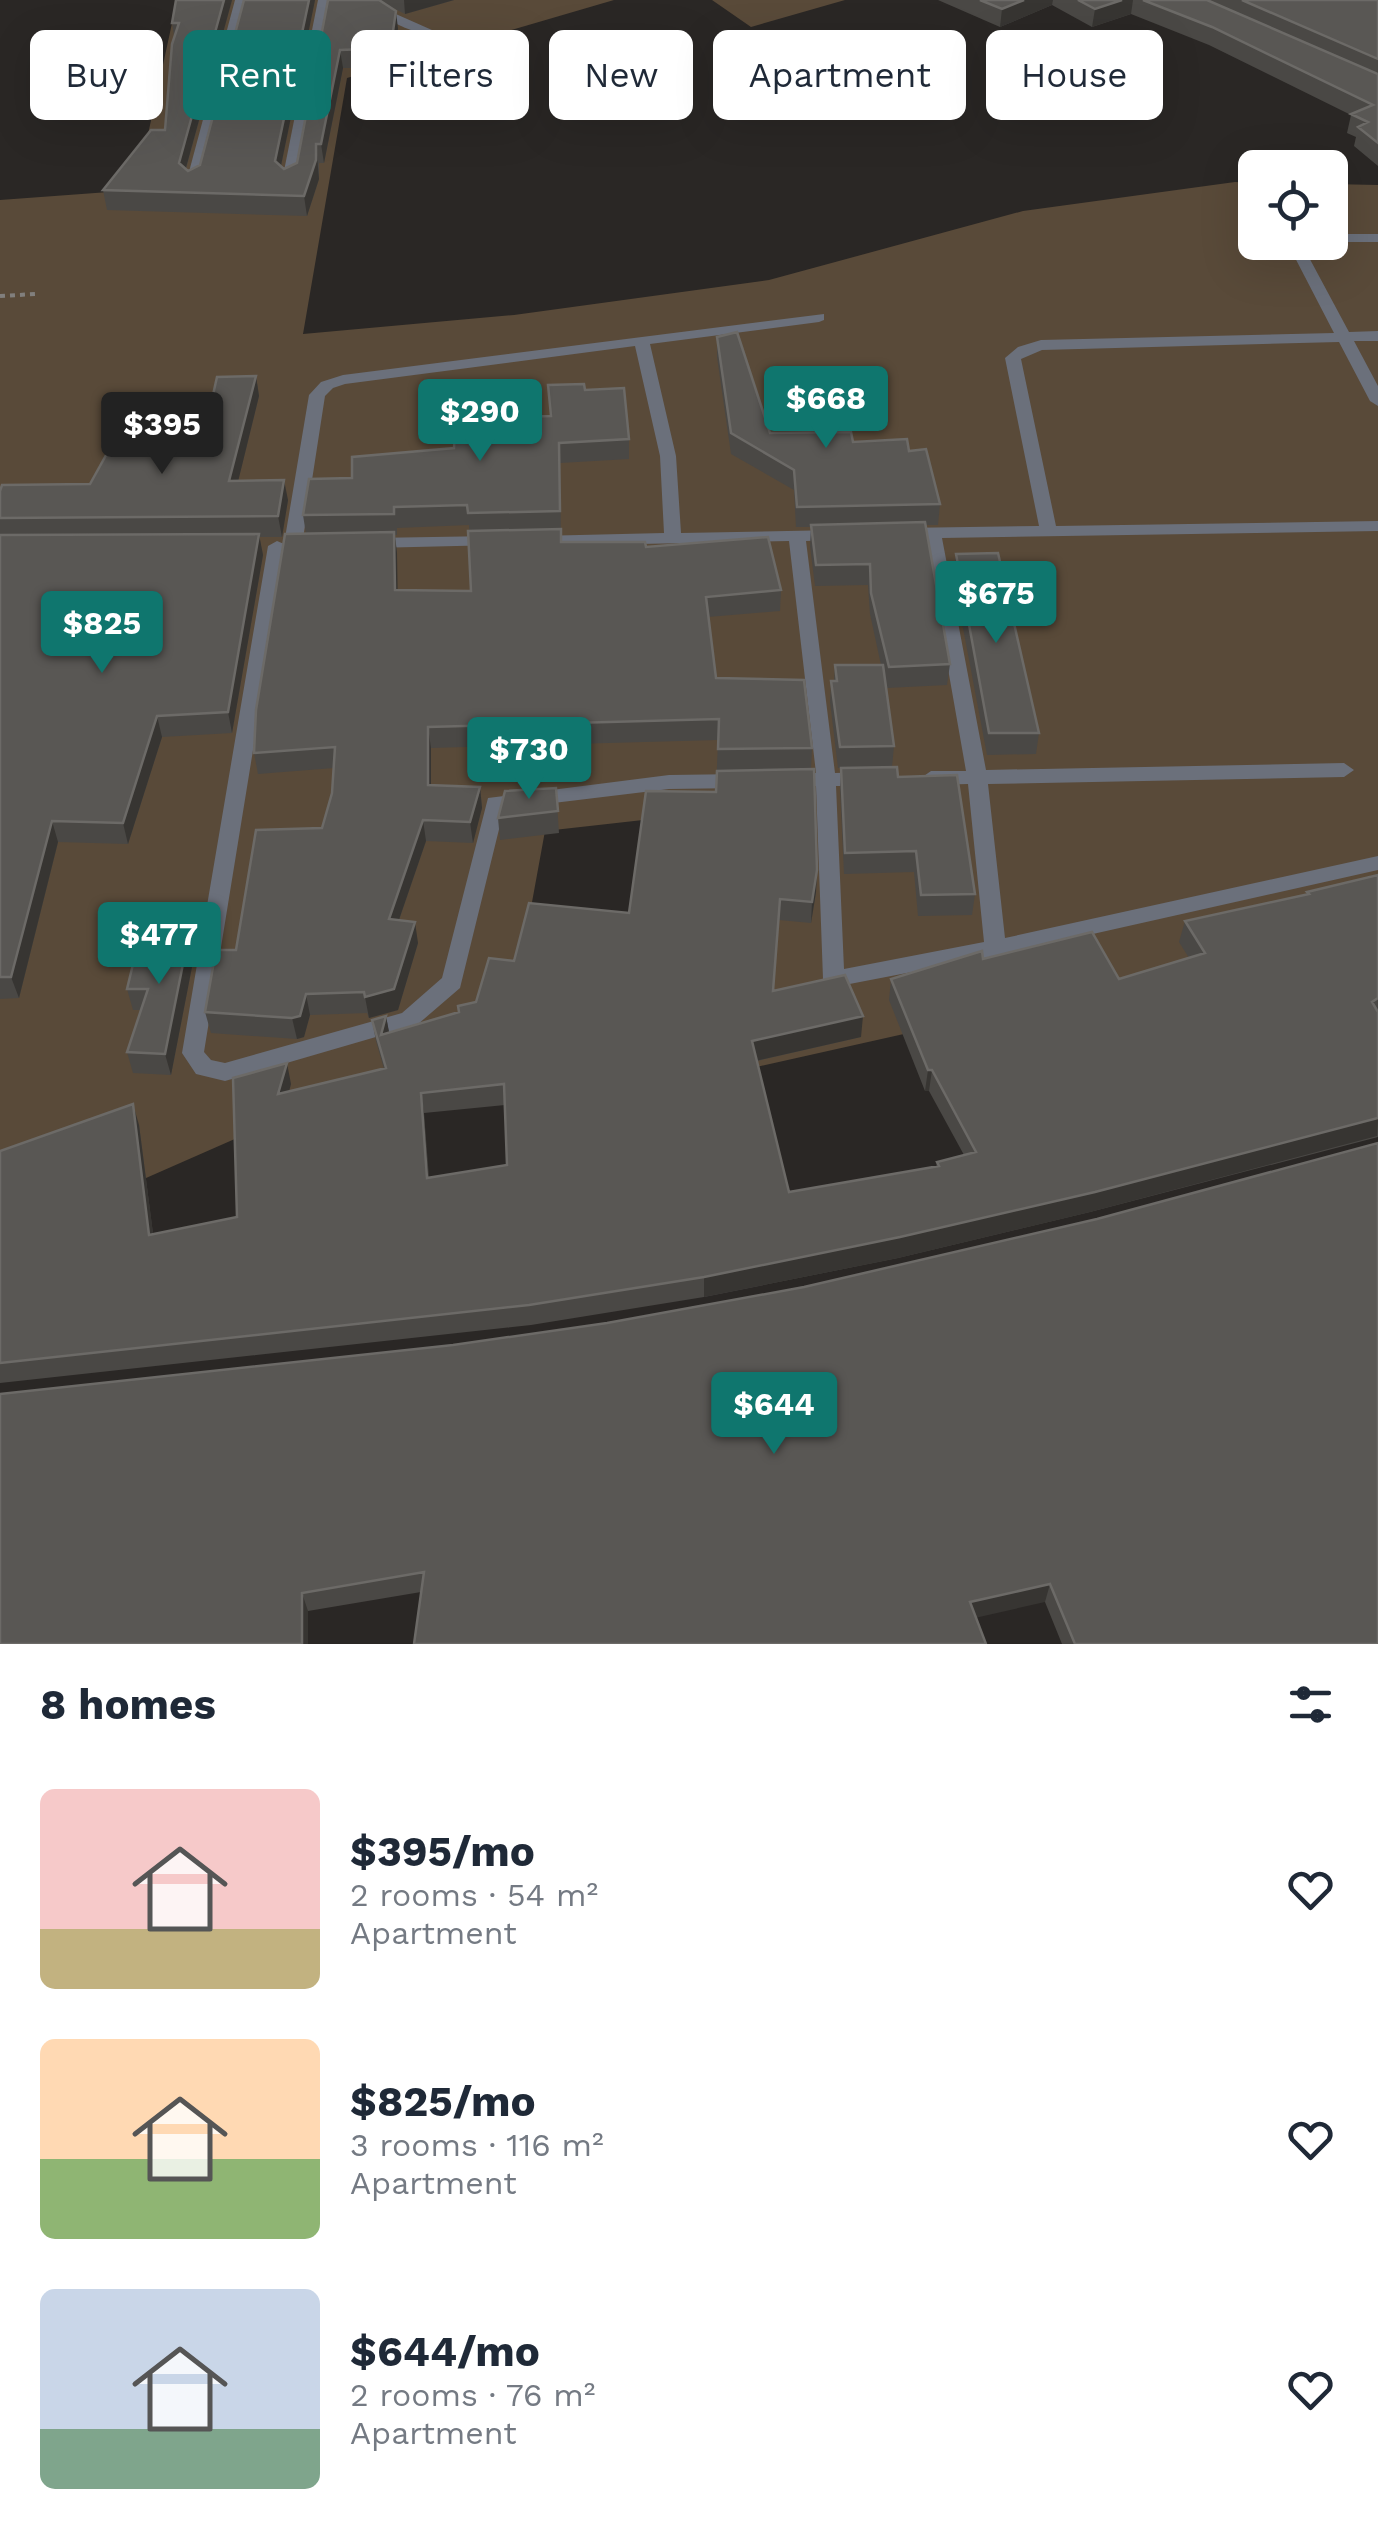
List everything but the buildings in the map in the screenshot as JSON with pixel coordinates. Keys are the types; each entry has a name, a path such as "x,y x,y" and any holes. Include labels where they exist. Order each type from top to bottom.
{"lane":[{"path":"194,184 241,0"},
{"path":"289,181 324,0"},
{"path":"370,0 375,9 425,30"},
{"path":"1348,238 1378,238"},
{"path":"1303,260 1378,401"},
{"path":"819,317 342,380 327,385 317,395 285,545 193,1053 204,1068 226,1072 409,1019 452,982 495,803 669,782 1344,770"},
{"path":"1049,532 1013,358 1023,350 1041,346 1378,336"},
{"path":"642,341 668,456 673,538"},
{"path":"874,534 1378,526"},
{"path":"933,533 977,777 994,948"},
{"path":"350,544 855,534"},
{"path":"797,536 826,779 834,979 994,948 1378,863"}],"path":[{"path":"0,296 36,294"}],"shaded area":[{"path":"177,0 614,0 511,30 351,30 351,77 347,78 303,334 514,315 769,280 1023,211 1235,182 1238,260 1348,260 1348,184 1378,185 1378,928 756,1067 759,807 545,831 505,1050 237,1138 71,1211 0,1218 0,200 136,190 151,120 163,120 163,65"},
{"path":"712,0 845,0 751,27"}]}
